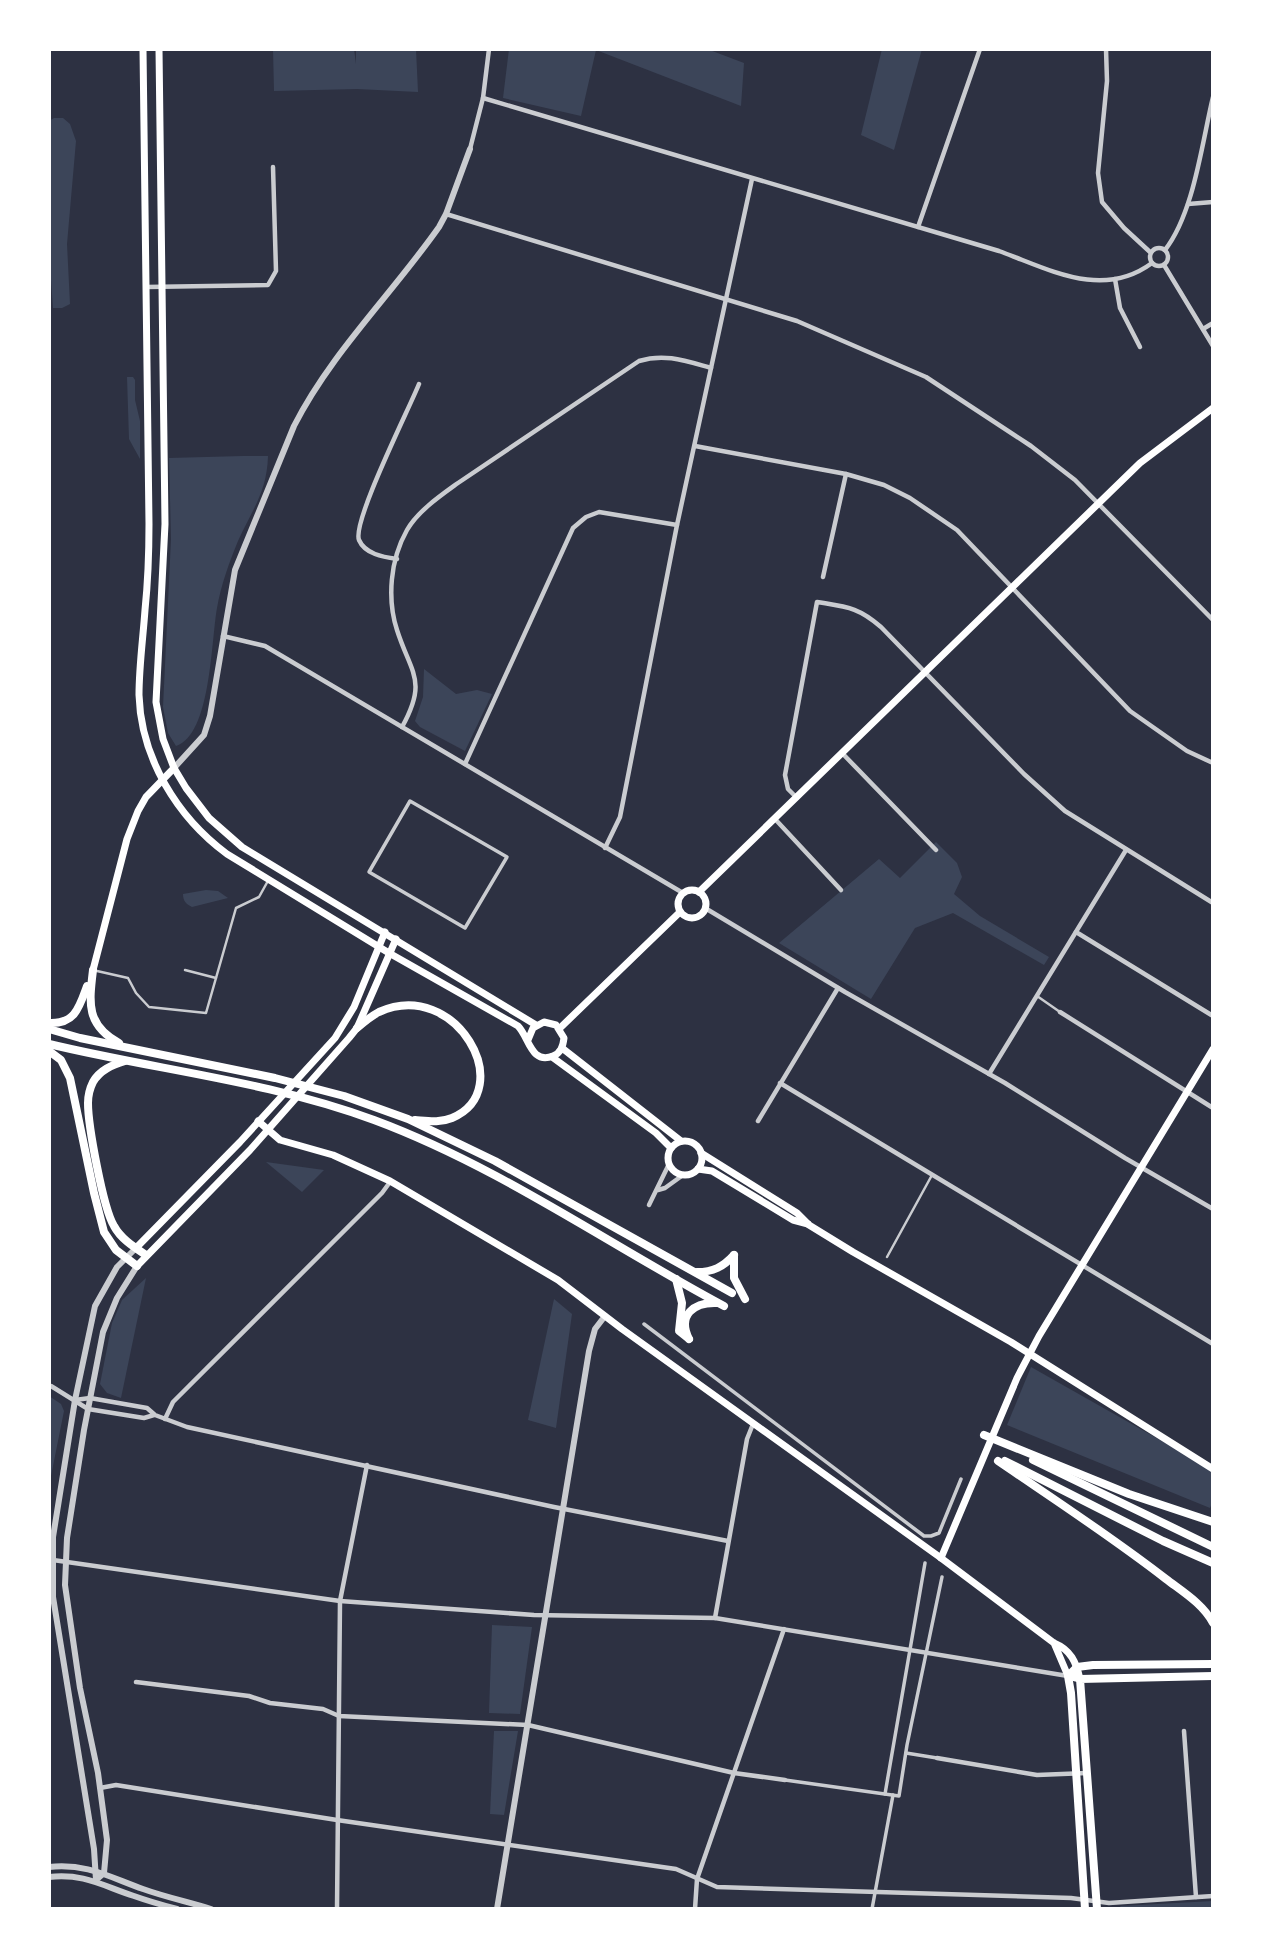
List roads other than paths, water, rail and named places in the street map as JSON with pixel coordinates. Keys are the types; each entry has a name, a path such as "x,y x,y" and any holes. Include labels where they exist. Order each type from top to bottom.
{"main road":[{"path":"143,49 149,524 139,696 150,751 162,780 177,804 212,841 388,953 518,1026 535,1054 552,1057 562,1048 564,1038 559,1028 548,1022 536,1025 530,1031 528,1040"},
{"path":"159,49 165,537 156,702 163,739 174,768 203,811 234,841 536,1025"},
{"path":"699,892 1140,463 1213,408"},
{"path":"49,1023 62,1023 80,1006 93,970 127,839 138,811 146,797 174,768"},
{"path":"691,890 699,892 705,899 705,908 700,915 692,918 680,912 678,904 683,893 691,890"},
{"path":"559,1028 680,912"},
{"path":"136,1248 198,1187 323,1051 346,1022 385,932"},
{"path":"49,1051 61,1060 70,1077 104,1232 116,1250 137,1266 250,1150 357,1028 396,939"},
{"path":"93,970 90,1005 94,1020 105,1035 125,1047"},
{"path":"357,1028 385,1010 396,1007 423,1007 462,1028 474,1047 478,1059 479,1084 470,1105 454,1117 442,1121 408,1119"},
{"path":"49,1029 80,1038 275,1078 344,1096 408,1119 495,1161 732,1293"},
{"path":"49,1044 310,1099 392,1127 463,1159 676,1279 722,1305 700,1304 692,1309 685,1329 689,1339 679,1331 682,1303 676,1279"},
{"path":"562,1048 681,1141 692,1142 701,1153 797,1213 808,1224 878,1268 1030,1354 1213,1469"},
{"path":"941,1558 1030,1354 1140,1166 1213,1049"},
{"path":"552,1057 656,1133 671,1148"},
{"path":"124,1061 99,1074 92,1084 88,1101 109,1216 117,1232 146,1255"},
{"path":"258,1121 280,1140 332,1155 390,1181 558,1280 1054,1643 1065,1647 1077,1667 1080,1679 1097,1906"},
{"path":"681,1141 671,1148 668,1155 669,1164 675,1171 682,1175 691,1174 698,1169 702,1161 701,1153"},
{"path":"698,1169 712,1171 793,1220 808,1224"},
{"path":"694,1271 708,1272 720,1267 734,1255 734,1278 745,1299"},
{"path":"985,1435 1129,1494 1213,1522"},
{"path":"1005,1446 1213,1547"},
{"path":"1213,1563 999,1460 1138,1557 1193,1599 1208,1613 1213,1623"},
{"path":"1054,1643 1068,1676 1077,1774 1084,1905"},
{"path":"1068,1676 1077,1667 1101,1664 1213,1664"},
{"path":"1068,1676 1080,1679 1213,1676"}],"street":[{"path":"174,768 204,735 210,716 239,558 305,405 335,360 446,215 470,149 483,98 489,49"},
{"path":"918,227 980,49"},
{"path":"1106,49 1107,81 1098,173 1102,202 1124,228 1150,252"},
{"path":"1165,250 1178,229 1188,204 1213,97"},
{"path":"483,98 973,243 1077,279 1115,279 1145,269 1152,263"},
{"path":"146,287 264,286 271,282 276,271 273,167"},
{"path":"606,848 620,817 677,525 752,178"},
{"path":"1188,204 1213,202"},
{"path":"446,215 797,321 926,377 1031,446 1075,480 1213,620"},
{"path":"1157,247 1165,250 1168,258 1164,265 1156,266 1149,258 1150,252 1157,247"},
{"path":"1164,265 1213,346"},
{"path":"1115,279 1120,308 1140,347"},
{"path":"1203,329 1213,323"},
{"path":"402,727 414,701 416,685 413,668 396,626 391,583 407,530 432,502 639,361 667,356 711,368"},
{"path":"397,559 374,554 364,548 358,537 382,466 419,384"},
{"path":"695,446 846,474 884,485 935,514 957,530 1130,711 1188,751 1213,763"},
{"path":"823,577 846,474"},
{"path":"465,764 573,528 586,517 599,512 677,525"},
{"path":"797,798 789,789 785,775 817,602 862,611 881,627 1039,789 1065,811 1213,903"},
{"path":"223,636 265,646 683,893"},
{"path":"842,752 936,850"},
{"path":"410,801 507,857 466,928 369,872 410,801"},
{"path":"775,819 841,890"},
{"path":"989,1074 1126,850"},
{"path":"705,908 1213,1209"},
{"path":"1076,932 1213,1016"},
{"path":"758,1121 838,988"},
{"path":"1060,1012 1213,1108"},
{"path":"780,1083 1213,1344"},
{"path":"649,1205 669,1164"},
{"path":"658,1190 682,1175"},
{"path":"165,1419 173,1402 382,1193 390,1181"},
{"path":"96,1880 53,1597 54,1526 75,1400 95,1306 117,1267 136,1248"},
{"path":"96,1880 104,1873 107,1840 65,1585 67,1526 107,1321 117,1298 137,1266"},
{"path":"497,1909 589,1351 595,1329 605,1316"},
{"path":"644,1324 924,1536 939,1533 961,1479"},
{"path":"51,1386 88,1409 144,1418 155,1415"},
{"path":"75,1400 90,1398 147,1408 155,1415 187,1427 728,1541"},
{"path":"715,1618 747,1439 753,1424"},
{"path":"337,1909 340,1601 367,1465"},
{"path":"52,1560 340,1601 546,1615 715,1618 1068,1676"},
{"path":"885,1794 925,1563"},
{"path":"136,1682 249,1696 270,1703 323,1709 339,1716 528,1725 734,1773 899,1796 942,1577"},
{"path":"695,1909 697,1879 784,1629"},
{"path":"67,1682 78,1672"},
{"path":"67,1682 80,1688"},
{"path":"1184,1731 1196,1897"},
{"path":"906,1754 1037,1775 1088,1773"},
{"path":"86,1801 100,1788 116,1785 676,1869 717,1886 875,1892 1097,1906 1213,1896"},
{"path":"872,1909 893,1795"},
{"path":"49,1867 96,1870 145,1890 211,1909"},
{"path":"49,1877 71,1876 96,1880 177,1909"}],"lane":[{"path":"93,970 128,978 136,993 149,1007 206,1013 236,908 259,897 269,879"},
{"path":"185,970 216,978"},
{"path":"1036,996 1060,1012"},
{"path":"887,1257 932,1175"}]}
